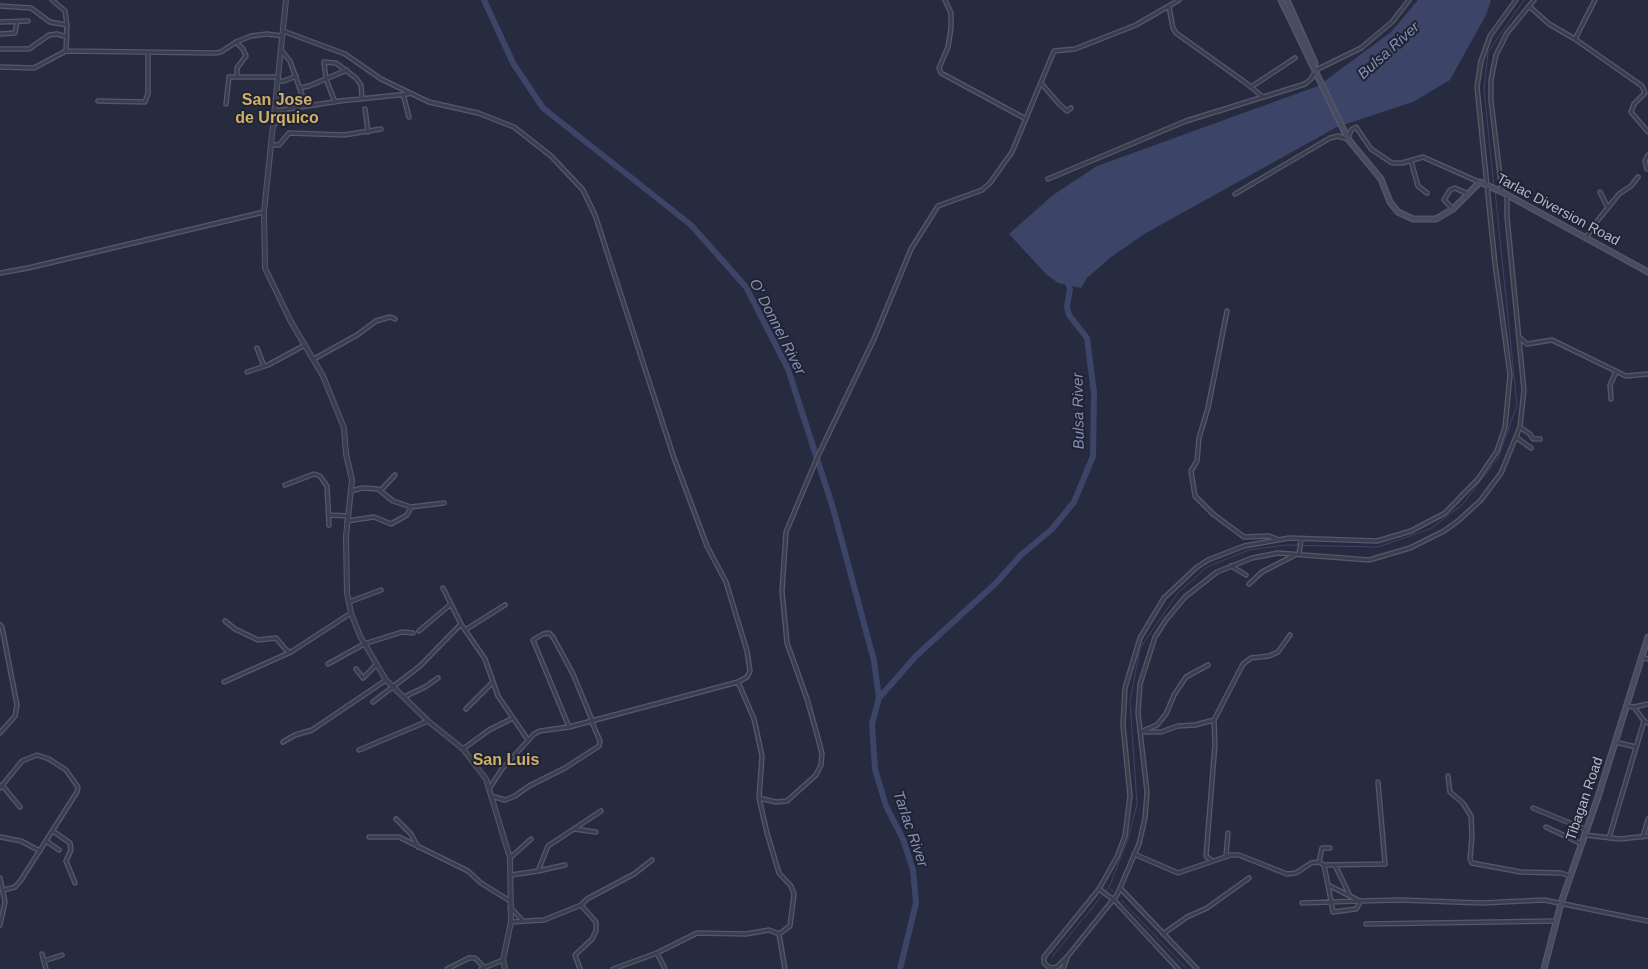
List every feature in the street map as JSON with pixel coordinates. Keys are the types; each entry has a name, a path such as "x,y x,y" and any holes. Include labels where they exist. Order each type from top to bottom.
{"main road":[{"name":"Tarlac Diversion Road","path":"1281,0 1310,65 1316,70"},
{"name":"Tarlac Diversion Road","path":"1287,0 1346,137 1380,179 1390,202 1400,213 1413,219 1432,220 1453,209 1480,182 1502,192 1648,272"},
{"name":"Tibagan Road","path":"1544,969 1560,904 1587,830 1648,637"}],"street":[{"path":"52,0 66,11 66,51"},
{"path":"286,0 264,212 266,268 274,289 314,358 344,428 346,454 352,480 347,518 348,603 364,644 386,680 428,721 463,749 483,773 489,789 510,858 511,922 503,960 505,969"},
{"path":"945,0 951,13 951,28 948,47 940,73 1026,119"},
{"path":"759,798 782,803 793,797 816,775 822,754 807,699 786,643 782,591 786,532 817,458 874,339 894,286 925,224 941,205 982,190 990,183 1012,152 1054,51 1075,49 1128,28 1179,0"},
{"path":"1048,179 1177,124 1305,84 1311,79 1316,70 1361,48 1392,22 1409,0"},
{"path":"1516,0 1490,36 1482,61 1477,87 1510,375 1505,427 1497,451 1478,479 1445,513 1411,531 1377,541 1277,539 1244,546 1208,560 1197,567 1164,598 1143,632 1130,668 1124,703 1123,725 1130,790 1129,813 1117,857 1100,890 1043,959 1053,969 1067,956 1121,889 1134,854 1143,828 1147,799 1138,712 1140,684 1156,637 1166,620 1191,591 1231,565 1252,558 1278,553 1299,553 1369,560 1410,548 1458,521 1482,500 1501,473 1517,438 1524,390 1507,217 1502,192 1491,101 1491,80 1496,55 1507,33 1534,0"},
{"path":"1575,39 1595,0"},
{"path":"0,6 32,8 50,22 67,24"},
{"path":"1529,6 1549,24 1575,39 1642,86 1646,92 1634,104 1631,112 1648,132"},
{"path":"1169,7 1173,28 1176,33 1251,86 1264,98"},
{"path":"0,22 28,21"},
{"path":"0,34 15,33 17,22"},
{"path":"0,49 29,50 49,36 57,34 66,37"},
{"path":"0,67 34,68 66,51 215,53 221,52 236,42 257,35 283,34 345,54 381,78 410,94 438,105 478,113 514,127 551,156 574,178 588,198 674,458 707,546 728,585 750,666 747,677 738,682 569,727 540,731 528,740 502,769 489,789"},
{"path":"236,42 243,49 246,56 237,68 237,76"},
{"path":"281,50 288,57 306,106"},
{"path":"98,101 145,102 148,98 148,52"},
{"path":"1251,86 1296,58"},
{"path":"335,102 326,79 324,62 336,63 359,81 362,98"},
{"path":"300,88 347,70"},
{"path":"226,104 228,78 237,76 284,81 296,76"},
{"path":"1041,83 1058,104 1067,111 1071,108"},
{"path":"403,94 409,117"},
{"path":"275,111 362,98 410,94"},
{"path":"274,125 282,114 289,109"},
{"path":"365,109 368,132"},
{"path":"1235,194 1330,138 1346,137 1351,130 1358,128 1371,149 1392,162 1411,161 1423,157 1480,182"},
{"path":"272,145 279,144 289,133 344,135 381,129"},
{"path":"1647,169 1645,161 1648,155"},
{"path":"1411,161 1418,186 1427,193"},
{"path":"1586,238 1608,208 1638,177"},
{"path":"1453,209 1444,200 1453,188 1468,195"},
{"path":"1600,192 1608,208"},
{"path":"0,273 264,212"},
{"path":"1226,311 1208,408 1199,438 1197,461 1191,471 1195,496 1213,514 1244,537 1270,536 1277,539"},
{"path":"314,358 357,335 376,321 390,317 395,319"},
{"path":"1519,336 1527,344 1552,340 1630,377 1648,374"},
{"path":"247,372 264,366 306,345"},
{"path":"257,348 264,366"},
{"path":"1611,400 1610,385 1616,372"},
{"path":"1520,427 1530,434 1533,439 1540,439"},
{"path":"1517,438 1524,446 1532,448"},
{"path":"285,485 314,474 320,476 326,486 329,525"},
{"path":"381,490 395,475"},
{"path":"351,491 371,488 381,490 393,501 411,507 444,503"},
{"path":"329,515 347,518 374,517 388,524 394,524 407,515 411,507"},
{"path":"1299,553 1300,540"},
{"path":"1249,584 1262,572 1299,553"},
{"path":"1231,565 1246,575"},
{"path":"443,588 461,624 485,658 492,683 528,740"},
{"path":"348,603 381,590"},
{"path":"419,631 451,604"},
{"path":"466,630 505,605"},
{"path":"224,682 291,652 351,613"},
{"path":"225,622 235,630 258,640 276,638 285,649 291,652"},
{"path":"373,702 420,666 461,624"},
{"path":"0,625 17,705 15,716 0,733"},
{"path":"328,664 364,644 406,631 413,633"},
{"path":"491,796 504,800 515,796 529,786 565,768 599,746 600,741 573,674 553,637 549,633 543,634 533,640 569,727"},
{"path":"1212,860 1206,856 1215,744 1214,720 1243,664 1251,658 1273,655 1278,652 1290,635"},
{"path":"1642,657 1648,660"},
{"path":"356,669 363,678 376,665"},
{"path":"1140,732 1157,725 1166,714 1174,695 1186,677 1208,665"},
{"path":"404,697 425,688 438,678"},
{"path":"283,742 295,735 312,730 386,680"},
{"path":"738,682 754,719 762,756 759,798 779,872 791,886 794,894 790,926 779,934"},
{"path":"466,709 492,683"},
{"path":"1626,706 1634,708 1648,704"},
{"path":"1609,838 1636,747 1646,722 1634,708"},
{"path":"463,749 489,730 513,718"},
{"path":"1140,732 1162,732 1178,726 1214,720"},
{"path":"360,750 428,721"},
{"path":"1616,742 1636,747"},
{"path":"4,890 15,887 40,851 78,790 76,781 66,770 44,756 31,756 17,766 1,786 20,807"},
{"path":"1448,776 1450,792 1463,803 1471,816 1470,859 1472,864 1521,872 1561,873 1570,876"},
{"path":"1134,854 1178,873 1212,860 1239,855 1287,874 1296,873 1311,863 1319,862 1324,865 1385,864 1378,782"},
{"path":"1533,808 1587,830"},
{"path":"538,871 548,846 601,811"},
{"path":"396,819 411,834 419,847"},
{"path":"1643,837 1648,819"},
{"path":"1546,826 1582,844"},
{"path":"573,829 596,832"},
{"path":"53,831 70,843 71,850 66,861 75,883"},
{"path":"1226,856 1228,833"},
{"path":"1585,835 1609,838 1648,836"},
{"path":"0,837 21,841 40,851"},
{"path":"369,837 399,837 468,871 480,883 510,901"},
{"path":"510,858 530,839"},
{"path":"46,841 59,850"},
{"path":"1319,862 1322,848 1330,848"},
{"path":"511,922 544,920 581,905 587,899 634,874 652,860"},
{"path":"511,875 565,865"},
{"path":"1324,865 1330,904 1334,912 1356,909 1360,901"},
{"path":"1335,865 1344,887 1351,897"},
{"path":"0,878 5,902 0,922"},
{"path":"1163,934 1187,917 1208,908 1249,878"},
{"path":"1328,885 1360,901"},
{"path":"1121,889 1197,969"},
{"path":"1100,890 1112,898 1178,969"},
{"path":"1302,903 1330,904 1400,900 1482,903 1538,900 1648,921"},
{"path":"580,969 575,955 592,939 596,931 596,922 581,905"},
{"path":"510,907 523,921"},
{"path":"1366,924 1556,921"},
{"path":"613,969 657,952 697,933 735,935 769,930 779,934"},
{"path":"779,934 785,969"},
{"path":"657,952 664,969"},
{"path":"42,954 45,969"},
{"path":"44,961 62,955"},
{"path":"1063,969 1067,956"},
{"path":"447,969 469,958 475,958 483,968 503,960"}],"water":[{"path":"1418,0 1491,0 1486,15 1450,80 1413,102 1337,127 1146,233 1111,257 1087,278 1081,288 1058,283 1046,274 1009,234 1053,195 1097,166 1318,86 1391,32"}],"waterway":[{"name":"O' Donnel River","path":"484,0 513,63 543,108 691,225 746,287 788,369 833,508 874,661 879,698 872,724 875,769 886,806 903,839 913,870 916,903 900,969"},
{"path":"1494,187 1484,89 1488,52 1524,0"},
{"path":"1052,957 1109,887 1127,842 1137,804 1130,701 1140,648 1178,593 1207,567 1249,550 1285,545 1378,547 1430,529 1462,505 1498,458 1517,405 1495,191"},
{"name":"Bulsa River","path":"879,698 917,655 996,583 1021,555 1052,529 1074,502 1093,456 1094,393 1087,338 1069,315 1067,307 1070,289 1067,279"},
{"path":"1110,888 1113,892"},
{"path":"1121,900 1187,969"}],"district":[{"name":"San Jose de Urquico","path":"277,110"},
{"name":"San Luis","path":"506,761"}],"water label":[{"name":"Tarlac River","path":"910,829"}]}
